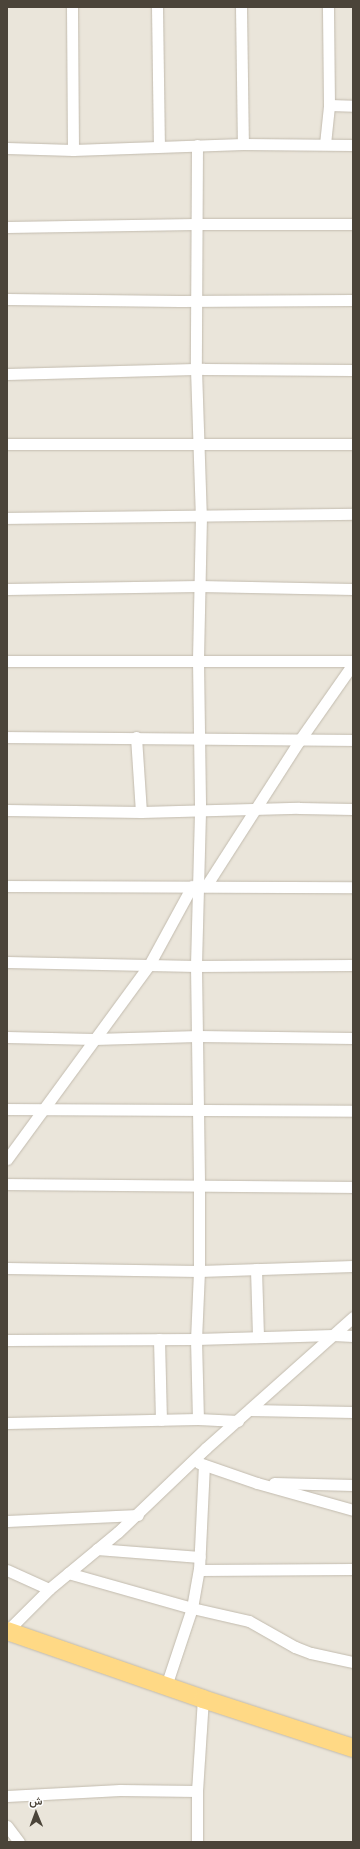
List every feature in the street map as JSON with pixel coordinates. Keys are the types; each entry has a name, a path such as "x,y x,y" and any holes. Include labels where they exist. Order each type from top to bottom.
{"highway":[{"path":"7,1631 203,1699 353,1748"}],"street":[{"path":"72,7 73,150"},
{"path":"157,7 159,146"},
{"path":"241,7 243,144"},
{"path":"325,144 329,105 328,7"},
{"path":"329,105 353,106"},
{"path":"7,148 73,150 243,144 353,145"},
{"path":"197,145 195,301 201,516 198,660 200,812 196,966 199,1185 199,1270 196,1339 198,1419"},
{"path":"7,227 195,224 353,224"},
{"path":"7,299 195,301 353,300"},
{"path":"7,374 196,369 353,370"},
{"path":"7,444 353,444"},
{"path":"7,518 353,514"},
{"path":"7,589 200,586 353,589"},
{"path":"7,660 353,660"},
{"path":"7,1159 149,965 199,886 255,809 299,741 353,664"},
{"path":"7,737 136,737 299,741 353,740"},
{"path":"136,737 141,812"},
{"path":"7,810 200,812 255,809 353,809"},
{"path":"7,886 353,887"},
{"path":"7,962 196,966 353,965"},
{"path":"7,1037 94,1039 198,1036 353,1038"},
{"path":"7,1109 353,1111"},
{"path":"7,1184 353,1187"},
{"path":"7,1268 199,1270 353,1266"},
{"path":"256,1269 258,1337"},
{"path":"7,1631 50,1589 138,1514 193,1461 353,1317"},
{"path":"7,1340 196,1339 333,1335 353,1336"},
{"path":"159,1339 161,1420"},
{"path":"250,1410 353,1412"},
{"path":"7,1423 198,1419 238,1421"},
{"path":"193,1461 257,1483 353,1510"},
{"path":"166,1686 192,1608 199,1570 204,1465"},
{"path":"257,1483 353,1485"},
{"path":"7,1520 138,1514"},
{"path":"97,1549 200,1557"},
{"path":"199,1570 353,1569"},
{"path":"7,1570 50,1589"},
{"path":"68,1573 192,1608 249,1621 295,1648 310,1653 353,1662"},
{"path":"197,1842 197,1791 203,1699"},
{"path":"7,1796 120,1790 197,1791"},
{"path":"7,1826 19,1842"}],"shaded area":[{"path":"7,7 353,7 353,1842 7,1842"}]}
